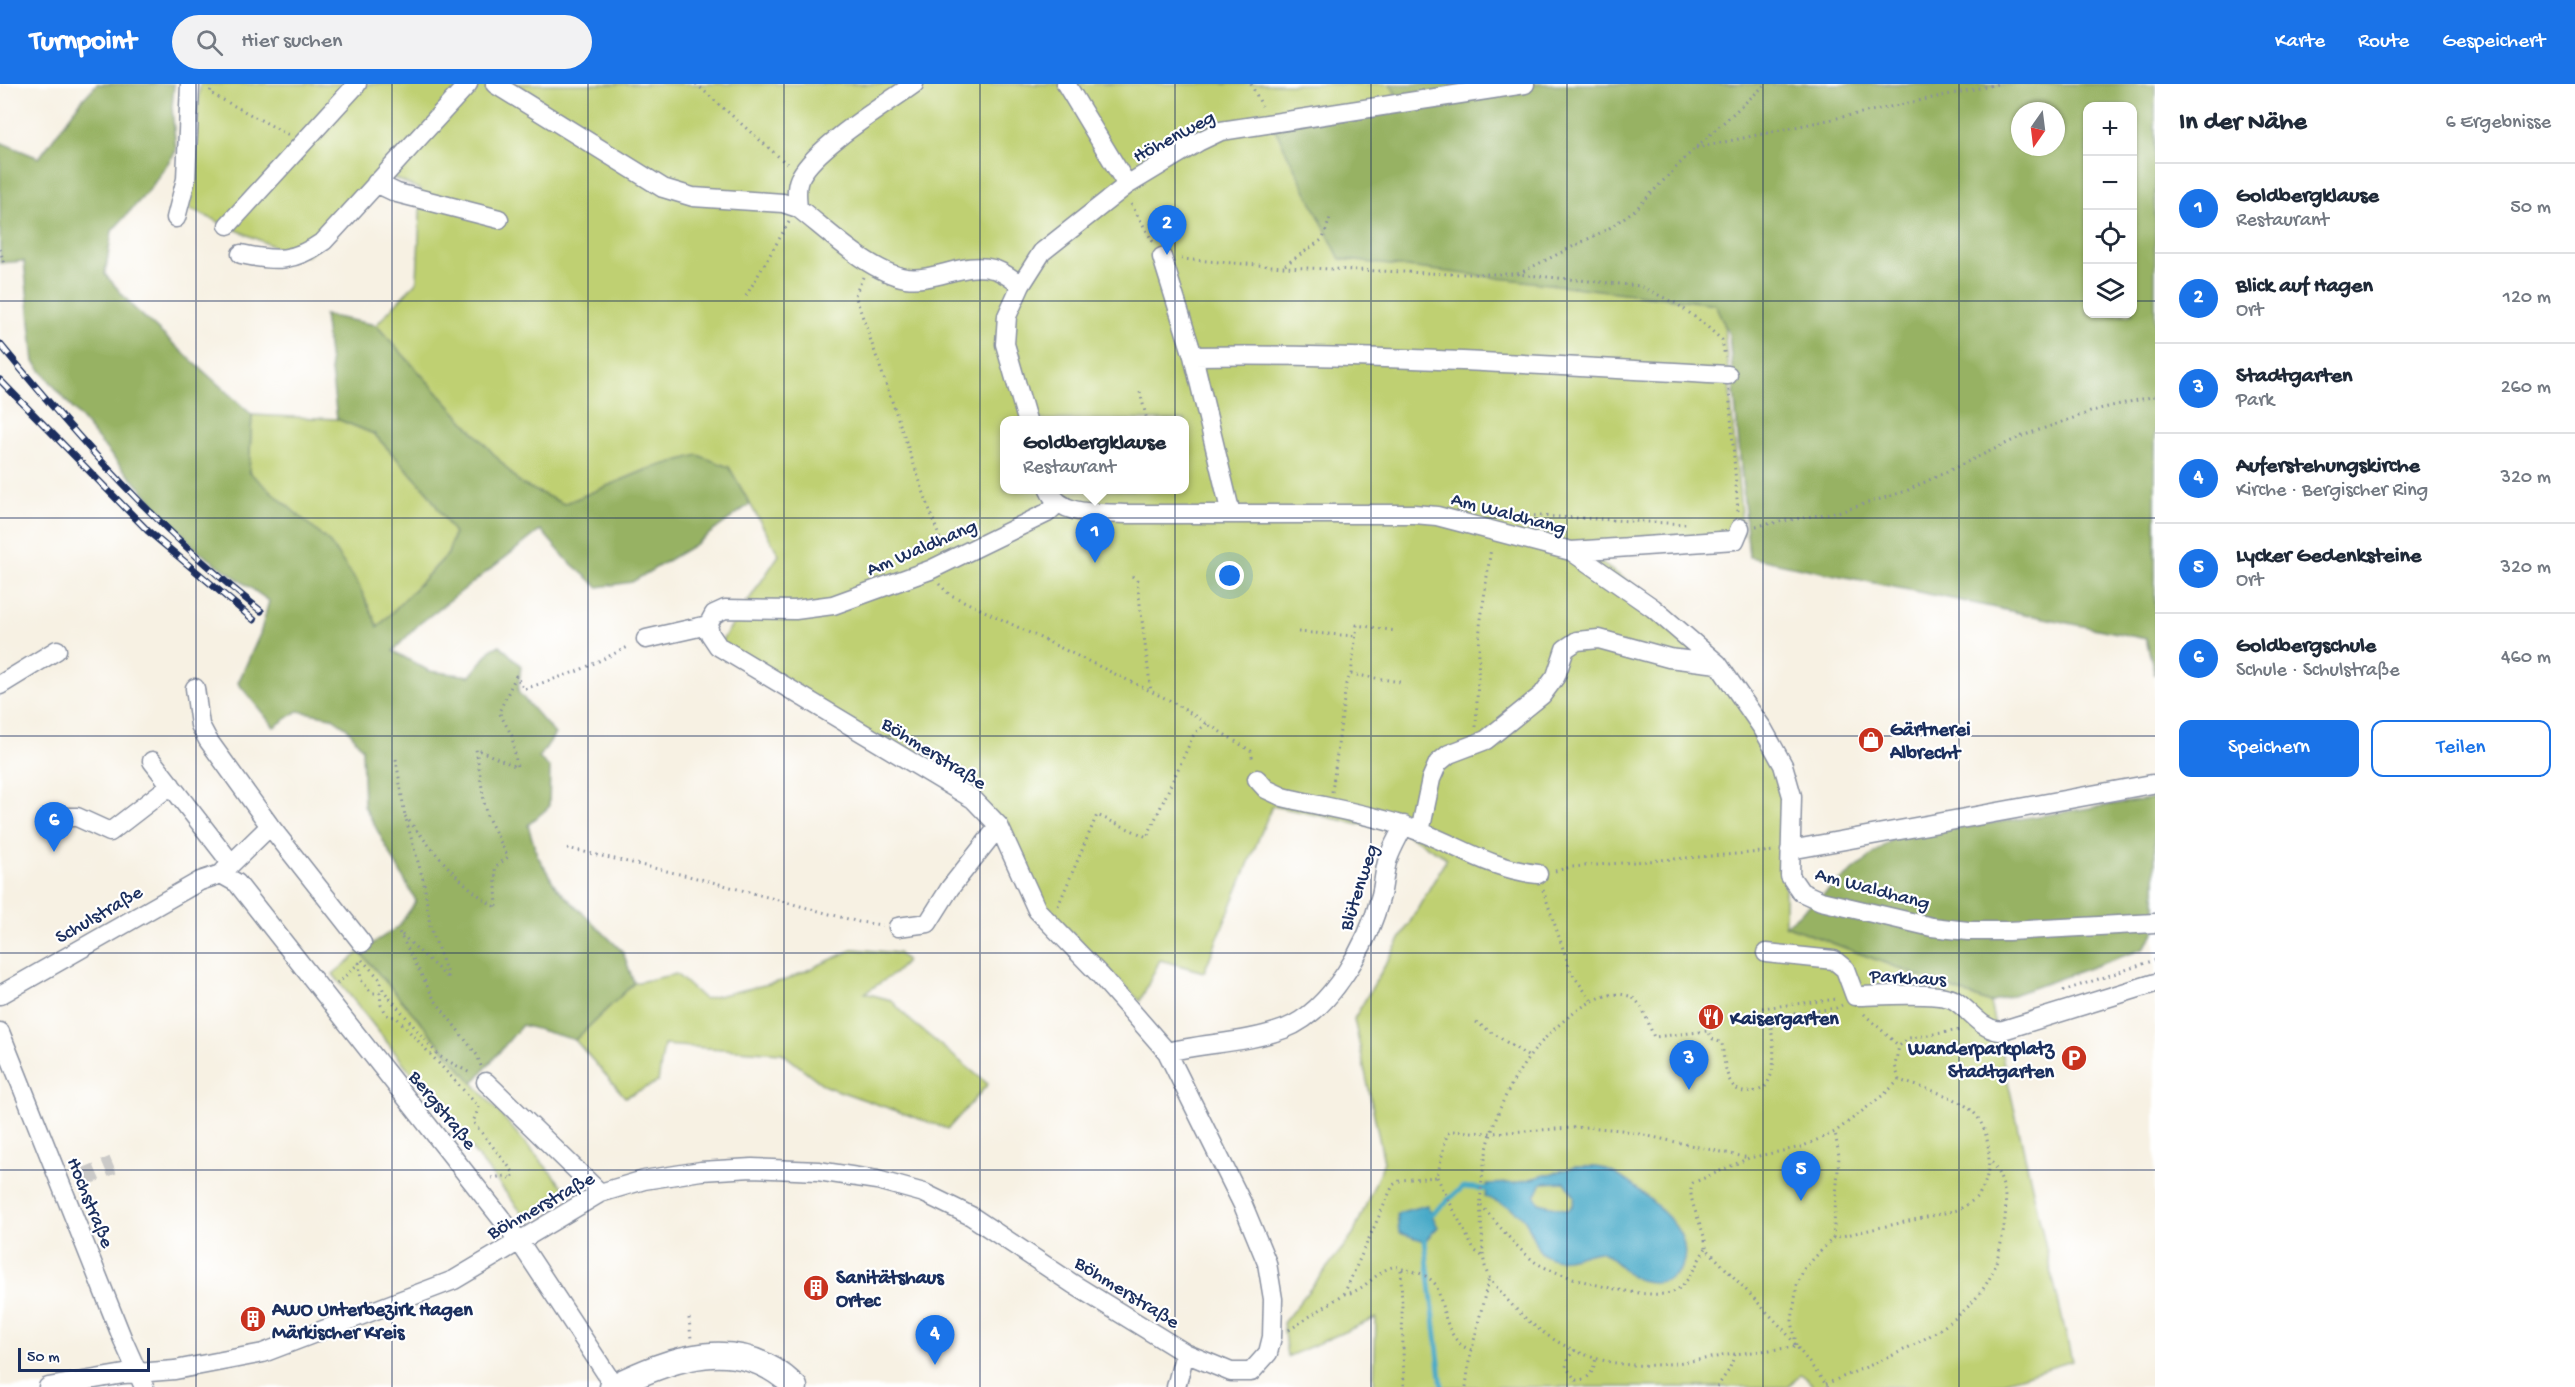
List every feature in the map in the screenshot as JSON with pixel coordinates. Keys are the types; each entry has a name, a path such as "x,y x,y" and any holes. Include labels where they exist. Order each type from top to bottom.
{"main road":[{"path":"614,1387 670,1362 692,1356 722,1354 772,1370 795,1387"}],"street":[{"path":"176,218 186,179 190,84"},
{"path":"228,225 357,84"},
{"path":"241,254 273,261 306,254 324,241 468,84"},
{"path":"495,84 663,188 680,195 783,203 798,208 869,263 905,278 929,278 964,268 995,269 1021,285"},
{"path":"798,208 796,193 800,176 824,150 914,84"},
{"path":"1066,84 1124,188"},
{"name":"Höhenweg","path":"1026,416 1005,344 1007,316 1021,285 1042,252 1124,188 1198,142 1221,131 1525,84"},
{"path":"376,183 397,192 499,219"},
{"path":"1162,257 1193,356 1231,514"},
{"path":"1193,356 1268,354 1728,375"},
{"name":"Am Waldhang","path":"708,625 714,614 725,609 814,609 833,605 930,570 1047,513 1053,496 1081,511 1414,514 1496,523 1571,551 1653,608 1718,664 1763,729 1783,765 1792,796 1790,876 1801,892 1821,901 1932,927 1968,931 2008,932 2155,923"},
{"path":"1571,551 1735,540 1740,528"},
{"path":"646,639 708,625"},
{"name":"Böhmerstraße","path":"48,1387 141,1380 175,1370 263,1353 454,1280 600,1193 644,1180 690,1173 752,1168 819,1171 877,1180 924,1193 971,1216 1073,1284 1185,1353 1211,1365 1241,1374 1251,1372 1261,1364 1268,1353 1272,1337 1273,1299 1267,1263 1257,1236 1167,1052 1100,975 1037,910 999,826 973,799 718,646 710,634 708,625"},
{"name":"Blütenweg","path":"1167,1052 1202,1044 1243,1041 1286,1028 1309,1017 1326,1000 1360,951 1381,896 1388,860 1412,829 1438,762 1449,754 1486,740 1542,695 1556,676 1565,650 1577,641 1599,639 1669,658 1718,664"},
{"path":"0,685 57,650"},
{"path":"195,688 200,725 204,732 270,826 362,943"},
{"name":"Bergstraße","path":"152,761 171,785 226,869 519,1241 614,1387"},
{"path":"1257,779 1266,789 1283,797 1412,829 1476,859 1519,872 1538,874"},
{"path":"1790,850 2152,784"},
{"path":"54,829 65,817 77,817 110,832 171,785"},
{"path":"226,869 270,826"},
{"path":"898,927 928,923 950,888 999,826"},
{"name":"Schulstraße","path":"0,995 200,881 226,869"},
{"name":"Parkhaus","path":"1767,953 1834,960 1845,969 1856,996 1937,996 1953,999 1986,1029"},
{"path":"1986,1029 2000,1031 2010,1029 2155,983"},
{"name":"Hochstraße","path":"0,1032 141,1380"},
{"path":"486,1082 600,1193"},
{"path":"1176,1387 1185,1353"}],"path":[{"path":"212,84 210,93 304,143"},
{"path":"696,84 800,176"},
{"path":"1251,84 1269,122"},
{"path":"1124,188 1162,257 1284,267 1451,274 1517,274 1608,229 1636,209 1694,149 1766,84"},
{"path":"1694,149 1998,84"},
{"path":"746,296 798,208"},
{"path":"1284,267 1323,238 1330,218"},
{"path":"0,249 4,264"},
{"path":"869,263 855,296 948,561"},
{"path":"1140,392 1146,416"},
{"path":"1740,528 1842,510 1906,491 2022,436 2099,409 2155,396"},
{"path":"1476,728 1480,626 1496,523 1695,525"},
{"path":"930,570 949,594 1151,692 1251,751 1257,779"},
{"path":"1132,576 1137,580 1151,692"},
{"path":"1330,809 1346,684 1351,674 1357,625 1396,631"},
{"path":"1298,632 1356,636"},
{"path":"405,816 449,870 477,896 496,908 495,867 508,857 486,814 476,749 517,767 512,736 499,712 516,676 524,688 578,671 646,639"},
{"path":"1351,674 1400,682"},
{"path":"1049,922 1097,815 1147,837 1194,734 1207,723"},
{"path":"396,759 405,816 424,883 430,926 449,979 399,932 434,999 477,1055 486,1082"},
{"path":"567,848 701,879 859,922 898,927"},
{"path":"1591,1000 1571,972 1538,874 1571,867 1790,850"},
{"path":"362,943 360,958 380,978 381,1005 388,1016 396,1017 479,1107 473,1122 514,1173 512,1179 505,1176 492,1178"},
{"path":"340,982 359,963 361,980 372,993 381,992 403,1011 439,1056 486,1082"},
{"path":"1796,1347 1636,1365 1596,1358 1575,1350 1552,1339 1528,1323 1489,1277 1483,1257 1480,1198 1491,1133 1500,1106 1529,1057 1557,1024 1591,1000 1614,994 1628,996 1638,1001 1654,1037 1708,1030 1713,1039 1722,1043 1729,1081 1739,1090 1747,1093 1764,1088 1772,1072 1774,1062 1770,1017 1836,1008 1856,996"},
{"path":"1762,1008 1856,996"},
{"path":"396,1017 403,1011"},
{"path":"1864,1014 1899,1046"},
{"path":"1476,1022 1529,1057"},
{"path":"1899,1080 1895,1065 1899,1046 1909,1038 1961,1030 1986,1029"},
{"path":"1480,1204 1533,1261 1547,1270 1638,1293 1663,1294 1680,1287 1706,1248 1706,1235 1690,1196 1693,1183 1749,1158 1801,1148 1834,1132 1887,1092 1899,1080"},
{"path":"1706,1248 1796,1347 1827,1386 1918,1342 1941,1328 1980,1293 1995,1266 2006,1216 2006,1194 2002,1180 1989,1159 1983,1128 1971,1109 1899,1080"},
{"path":"1483,1257 1474,1250 1437,1178 1447,1134 1450,1131 1491,1133 1587,1127 1621,1130 1749,1158"},
{"path":"1833,1238 1839,1156 1834,1132"},
{"path":"1796,1347 1792,1320 1797,1285 1804,1269 1833,1238 1958,1210 1972,1202 1980,1192 1989,1159"},
{"path":"1344,1294 1393,1185 1401,1180 1437,1178"},
{"path":"1272,1337 1292,1329 1344,1294 1359,1290 1389,1268 1400,1268 1425,1274 1430,1278 1436,1285 1455,1337 1460,1345 1472,1350"},
{"path":"1400,1268 1404,1387"},
{"path":"1466,1387 1489,1277"},
{"path":"1575,1350 1568,1358 1566,1367 1576,1380 1587,1378 1592,1374 1596,1358"},
{"path":"1718,1387 1735,1354"}],"green space":[{"path":"97,84 174,84 172,107 176,151 150,189 112,231 105,274 134,308 252,415 249,472 330,543 358,584 378,627 448,554 454,533 426,490 374,434 337,419 324,315 376,325 521,484 564,504 648,469 698,455 729,467 750,504 694,545 632,582 598,587 567,560 541,530 419,624 393,651 429,671 470,676 492,649 500,645 521,666 518,692 555,734 539,758 550,768 549,807 528,825 537,855 556,887 623,952 634,983 575,1040 522,1025 473,1083 360,952 399,926 416,901 364,806 362,748 347,728 331,717 298,711 274,727 238,683 260,634 269,601 198,551 116,461 34,362 24,261 0,263 0,142 39,158 81,101"},
{"path":"200,84 1390,84 1402,104 1715,304 1723,313 1743,535 1575,545 1661,604 1763,728 1785,796 1785,925 1990,1003 2072,1361 1987,1387 1816,1387 1800,1374 1788,1387 1374,1387 1376,1318 1287,1357 1283,1323 1353,1235 1384,1162 1354,1019 1447,858 1405,833 1272,806 1204,972 1160,960 1140,1001 1041,903 995,813 718,646 779,555 729,467 648,469 564,504 521,484 376,325 417,281 421,190 387,175 307,256 279,249 190,209"},
{"path":"1390,84 2155,84 2155,675 2146,639 1749,557 1729,335 1715,304 1340,259 1272,123 1402,103"},
{"path":"252,415 337,419 374,434 426,490 454,533 448,554 378,627 358,584 249,472"},
{"path":"2155,798 2155,932 2143,949 1990,1003 1785,925 1894,838"},
{"path":"854,949 898,953 907,961 895,973 865,993 891,1000 911,1021 988,1084 948,1129 825,1086 782,1053 664,1045 658,1082 625,1097 575,1040 634,983 676,974 704,999 786,980"},
{"path":"360,952 566,1190 526,1218 333,974"}],"water":[{"path":"1575,1167 1599,1167 1612,1172 1649,1198 1671,1221 1683,1241 1684,1261 1675,1275 1660,1282 1650,1282 1635,1278 1600,1251 1560,1260 1547,1256 1538,1248 1528,1225 1517,1212 1485,1197 1487,1184 1515,1183","holes":["1565,1182 1575,1197 1573,1205 1568,1210 1539,1203 1535,1196 1542,1183"]},
{"path":"1427,1205 1438,1227 1425,1241 1399,1233 1397,1213"}],"waterway":[{"path":"1432,1214 1463,1187 1486,1189"},
{"path":"1425,1241 1442,1387"}],"tunnel":[{"path":"80,1179 113,1165"}],"railway":[{"path":"0,344 123,485 190,550 261,611"},
{"path":"0,380 148,531 254,620"}],"place":[{"name":"Blick auf Hagen","path":"1167,255"},
{"name":"Goldbergklause","path":"1095,563"},
{"name":"Gärtnerei Albrecht","path":"1871,740"},
{"name":"Goldbergschule","path":"54,852"},
{"name":"Kaisergarten","path":"1711,1017"},
{"name":"Wanderparkplatz Stadtgarten","path":"2074,1058"},
{"name":"Stadtgarten","path":"1689,1090"},
{"name":"Lycker Gedenksteine","path":"1801,1201"},
{"name":"Sanitätshaus Ortec","path":"816,1288"},
{"name":"AWO Unterbezirk Hagen Märkischer Kreis","path":"253,1319"},
{"name":"Auferstehungskirche","path":"935,1365"}]}
